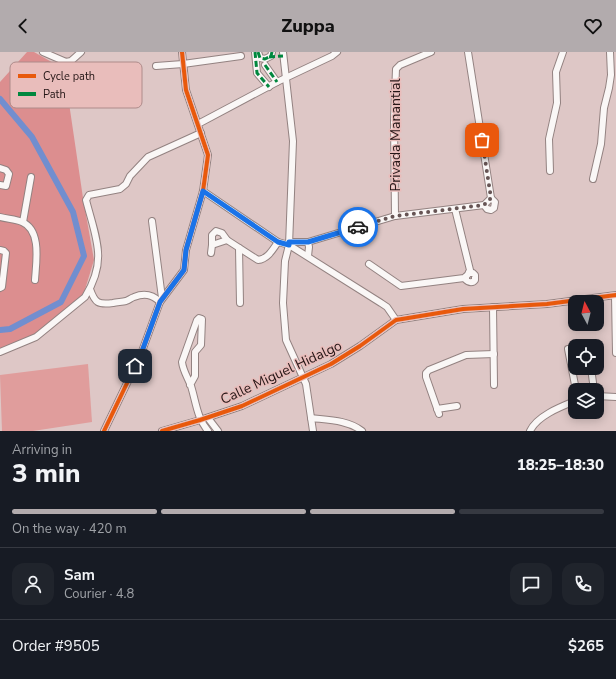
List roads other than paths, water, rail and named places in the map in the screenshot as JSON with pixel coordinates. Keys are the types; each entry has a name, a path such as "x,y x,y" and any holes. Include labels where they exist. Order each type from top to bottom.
{"street":[{"path":"43,52 66,62 71,61 81,52"},
{"path":"104,431 141,354 161,300 184,270 186,250 203,191 208,155 186,90 182,52"},
{"path":"256,52 260,58 268,58 283,54 293,141 289,243 285,260 283,303 286,340 306,384 312,431"},
{"path":"256,52 257,73 269,87"},
{"path":"198,124 277,82 332,56 337,52"},
{"name":"Privada Manantial","path":"395,216 394,120 396,69 400,65 431,52"},
{"path":"203,191 278,242 289,243 308,242 395,216 455,209 488,202 468,52"},
{"path":"550,171 549,139 557,104 556,72 563,52"},
{"path":"594,179 601,144 604,108 611,75 610,52"},
{"path":"156,66 241,56"},
{"path":"262,77 268,58"},
{"path":"268,58 277,82"},
{"path":"0,352 36,337 85,297 90,289 98,269 99,262 98,245 86,200 89,195 120,189 126,184 130,176 148,157 201,133"},
{"path":"0,168 6,170 9,174 6,186 0,185"},
{"path":"23,222 31,177"},
{"path":"369,264 401,286 464,278 468,275 455,209"},
{"path":"0,217 23,222 33,231 37,247 34,280"},
{"path":"152,221 161,300"},
{"path":"210,253 212,235 216,232 222,233 227,240 258,260 266,258 278,242"},
{"path":"212,245 227,240"},
{"path":"308,242 308,256"},
{"path":"289,243 388,307 396,320"},
{"path":"238,248 240,303"},
{"path":"0,250 6,253 2,287 0,288"},
{"path":"90,289 93,298 98,303 104,304 126,301 135,296 148,294 161,300"},
{"path":"616,296 616,353"},
{"name":"Calle Miguel Hidalgo","path":"162,431 208,418 242,406 331,364 360,346 396,320 463,309 547,304 616,296"},
{"path":"493,307 494,385"},
{"path":"190,385 195,376 195,352 201,345 202,319 199,318 182,362 182,367 190,385 200,420 207,431 214,425"},
{"path":"457,406 438,411 426,377 426,373 429,370 466,355 494,354"},
{"path":"604,396 616,397"},
{"path":"530,431 539,419 568,404"},
{"path":"208,418 218,431"},
{"path":"311,418 352,425 362,431"}],"waterway":[{"path":"0,99 32,137 73,212 84,256 61,302 10,329 0,330"}]}
